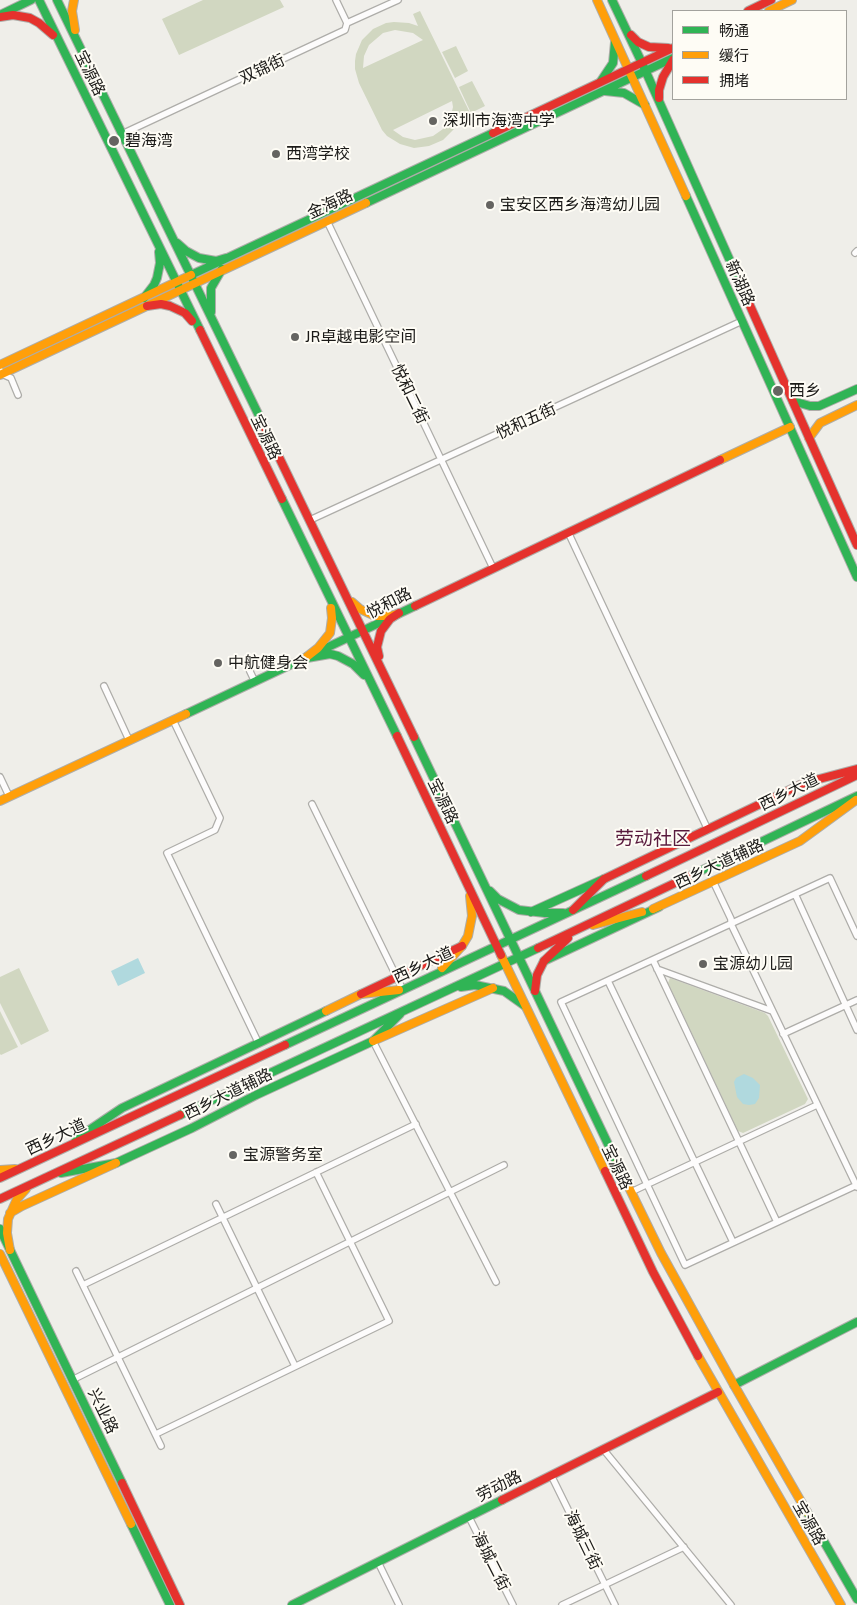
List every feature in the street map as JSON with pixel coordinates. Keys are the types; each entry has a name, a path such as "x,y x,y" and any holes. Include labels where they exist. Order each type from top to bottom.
{"main road":[{"path":"0,16 31,0"},
{"name":"宝源路","path":"39,0 325,591 372,684 653,1272 718,1392 840,1605"},
{"name":"宝源路","path":"57,0 344,590 661,1253 734,1385 857,1599"},
{"path":"74,0 72,11 76,40"},
{"name":"新湖路","path":"596,0 631,73 857,577"},
{"name":"新湖路","path":"612,0 659,100 857,545"},
{"path":"750,10 771,0"},
{"path":"771,10 792,0"},
{"path":"0,16 30,18 48,29 60,44"},
{"path":"628,32 638,42 649,47 672,48"},
{"path":"614,38 615,53 613,63 600,88 624,93 646,107"},
{"name":"金海路","path":"1,373 147,306 644,67 672,49"},
{"name":"金海路","path":"644,67 672,59"},
{"path":"659,100 660,84 672,61"},
{"name":"金海路","path":"0,365 226,258 600,88"},
{"path":"172,238 186,251 199,258 210,260 226,258"},
{"path":"144,298 154,285 159,270 159,255 156,242"},
{"path":"213,322 210,293 215,279 222,270"},
{"path":"147,306 161,304 176,308 192,321 202,335"},
{"path":"793,401 810,406 819,406 857,389"},
{"path":"810,438 820,423 857,405"},
{"name":"悦和路","path":"0,800 304,659 790,427"},
{"path":"344,590 353,602 367,614 382,617 399,613"},
{"path":"304,659 318,648 330,633 332,618 325,591"},
{"path":"388,682 377,647 378,640 384,626 399,613"},
{"path":"304,659 330,654 338,656 353,664 372,684"},
{"path":"531,912 804,783 857,769"},
{"name":"西乡大道","path":"0,1178 571,912 857,775"},
{"name":"西乡大道辅路","path":"581,928 659,907 713,882 800,841 857,798"},
{"name":"西乡大道","path":"0,1199 857,798"},
{"path":"479,874 490,891 498,899 519,910 531,912 571,912 604,879"},
{"path":"434,975 448,964 462,946 470,927 472,916 471,902 466,881"},
{"path":"544,961 659,907"},
{"path":"535,991 538,975 544,961 556,947 581,928"},
{"path":"361,994 462,946"},
{"path":"446,991 475,985 493,988 504,991 526,1007"},
{"path":"373,1041 493,988"},
{"name":"西乡大道辅路","path":"61,1150 122,1108 258,1042 361,994 403,990"},
{"name":"西乡大道辅路","path":"52,1174 116,1163 373,1041 404,1011"},
{"path":"535,1025 535,1018 539,1014 543,1014 548,1019"},
{"path":"10,1214 22,1206 116,1163"},
{"path":"0,1170 23,1168"},
{"path":"10,1250 7,1232 10,1214 21,1194 35,1182"},
{"name":"兴业路","path":"0,1229 180,1605"},
{"name":"兴业路","path":"0,1254 170,1605"},
{"path":"734,1385 857,1322"},
{"name":"劳动路","path":"294,1605 718,1392"}],"street":[{"path":"336,0 347,23"},
{"name":"双锦街","path":"122,134 345,30 347,23 398,0"},
{"name":"悦和二街","path":"327,220 493,568"},
{"name":"悦和五街","path":"310,520 742,321"},
{"path":"1,373 11,378 18,395"},
{"path":"568,532 708,830"},
{"path":"246,663 255,682"},
{"path":"104,686 129,740"},
{"path":"173,720 220,818 215,830 167,853 258,1042"},
{"path":"0,777 9,796"},
{"path":"312,804 403,990"},
{"path":"713,882 731,919 731,924 772,1011 857,1186 685,1265 561,1002 608,981 731,924 795,894 830,878 857,936"},
{"path":"795,894 857,1030"},
{"path":"653,960 777,1222"},
{"path":"657,969 772,1011"},
{"path":"608,981 733,1242"},
{"path":"783,1034 857,1000"},
{"path":"373,1041 496,1282"},
{"path":"631,1192 817,1105"},
{"path":"83,1286 416,1124"},
{"path":"72,1380 504,1165"},
{"path":"156,1434 389,1321 316,1172"},
{"path":"216,1204 295,1366"},
{"path":"76,1271 162,1446"},
{"path":"603,1449 731,1605"},
{"name":"海城三街","path":"551,1475 615,1605"},
{"name":"海城二街","path":"468,1516 513,1605"},
{"path":"562,1605 684,1547"},
{"path":"378,1562 399,1605"}],"green space":[{"path":"203,0 280,0 284,7 179,55 162,19"},
{"path":"420,11 474,121 466,124 460,113 454,129 443,140 429,146 414,148 400,144 387,136 382,130 359,83 355,69 356,54 362,40 373,29 386,23 394,22 418,26 413,14","holes":["395,30 413,33 423,40 363,68 364,56 369,45 383,33","452,101 453,107 450,119 443,129 433,136 415,140 403,137 393,130"]},
{"path":"456,46 468,71 455,78 442,52"},
{"path":"472,81 485,106 471,113 459,87"},
{"path":"19,968 49,1031 21,1045 0,1003 0,977"},
{"path":"670,978 765,1013 808,1099 805,1104 743,1133 738,1131 668,983"},
{"path":"0,1011 18,1047 1,1055 0,1054"}],"water":[{"path":"138,958 145,973 118,986 111,971"},
{"path":"744,1074 753,1078 760,1085 759,1098 755,1104 743,1104 737,1097 734,1082 736,1078"}],"traffic: fast":[{"path":"0,15 31,0"},
{"path":"39,0 200,330"},
{"path":"57,0 263,424"},
{"path":"612,0 743,290"},
{"path":"601,81 613,63 615,42"},
{"path":"366,203 672,58"},
{"path":"605,91 624,93 645,105"},
{"path":"191,275 493,133"},
{"path":"686,196 857,577"},
{"path":"177,243 186,251 199,258 216,261 226,258"},
{"path":"144,298 157,278 160,263 159,252"},
{"path":"211,312 211,288 222,269"},
{"path":"793,401 810,406 819,406 857,389"},
{"path":"282,499 397,736"},
{"path":"186,714 415,606"},
{"path":"307,658 330,654 338,656 353,664 364,675"},
{"path":"414,737 617,1163"},
{"path":"692,875 857,796"},
{"path":"285,1045 646,876"},
{"path":"531,912 604,879"},
{"path":"490,891 498,899 519,910 563,913"},
{"path":"544,961 659,907"},
{"path":"180,1115 538,948"},
{"path":"461,987 475,985 504,991 525,1006"},
{"path":"76,1139 122,1108 326,1011"},
{"path":"61,1173 116,1163 192,1128 256,1095 373,1041 400,1014"},
{"path":"0,1229 122,1483"},
{"path":"734,1385 857,1322"},
{"path":"292,1605 502,1500"},
{"path":"807,1512 857,1599"},
{"path":"131,1524 170,1605"}],"traffic: slow":[{"path":"74,0 72,11 75,30"},
{"path":"597,0 686,196"},
{"path":"771,10 792,0"},
{"path":"0,375 366,203"},
{"path":"0,365 191,275"},
{"path":"809,438 820,423 857,405"},
{"path":"720,460 790,427"},
{"path":"352,602 360,609 375,616 397,614"},
{"path":"304,659 318,648 330,633 331,608"},
{"path":"0,801 186,714"},
{"path":"653,909 800,841 856,800"},
{"path":"442,968 462,946 468,936 472,916 470,896"},
{"path":"593,925 642,912"},
{"path":"501,955 605,1171"},
{"path":"373,1041 493,988"},
{"path":"326,1011 361,994 399,990"},
{"path":"10,1213 116,1163"},
{"path":"617,1163 661,1253 807,1512"},
{"path":"0,1170 15,1169"},
{"path":"10,1250 7,1233 8,1219 17,1199 26,1189"},
{"path":"0,1254 131,1524"},
{"path":"698,1356 841,1605"}],"traffic: jam":[{"path":"750,10 771,0"},
{"path":"0,17 13,15 30,18 53,35"},
{"path":"631,35 638,42 649,47 668,48"},
{"path":"493,133 672,48"},
{"path":"659,98 663,77 672,62"},
{"path":"743,290 857,545"},
{"path":"147,306 161,304 170,306 185,313 192,321"},
{"path":"200,330 282,499"},
{"path":"263,424 414,737"},
{"path":"415,606 720,460"},
{"path":"379,656 377,647 381,631 390,619 399,613"},
{"path":"397,736 501,955"},
{"path":"573,910 604,879 804,783 857,769"},
{"path":"646,876 857,775"},
{"path":"538,948 692,875"},
{"path":"535,991 537,975 544,961 568,938"},
{"path":"361,994 462,946"},
{"path":"0,1178 285,1045"},
{"path":"0,1199 180,1115"},
{"path":"605,1171 653,1272 698,1356"},
{"path":"502,1500 718,1392"},
{"path":"122,1483 180,1605"}],"place":[{"name":"深圳市海湾中学","path":"433,121"},
{"name":"碧海湾","path":"114,141"},
{"name":"西湾学校","path":"276,154"},
{"name":"宝安区西乡海湾幼儿园","path":"490,205"},
{"name":"JR卓越电影空间","path":"295,337"},
{"name":"西乡","path":"778,391"},
{"name":"中航健身会","path":"218,663"},
{"name":"宝源幼儿园","path":"703,964"},
{"name":"宝源警务室","path":"233,1155"}],"district":[{"name":"劳动社区","path":"653,839"}]}
